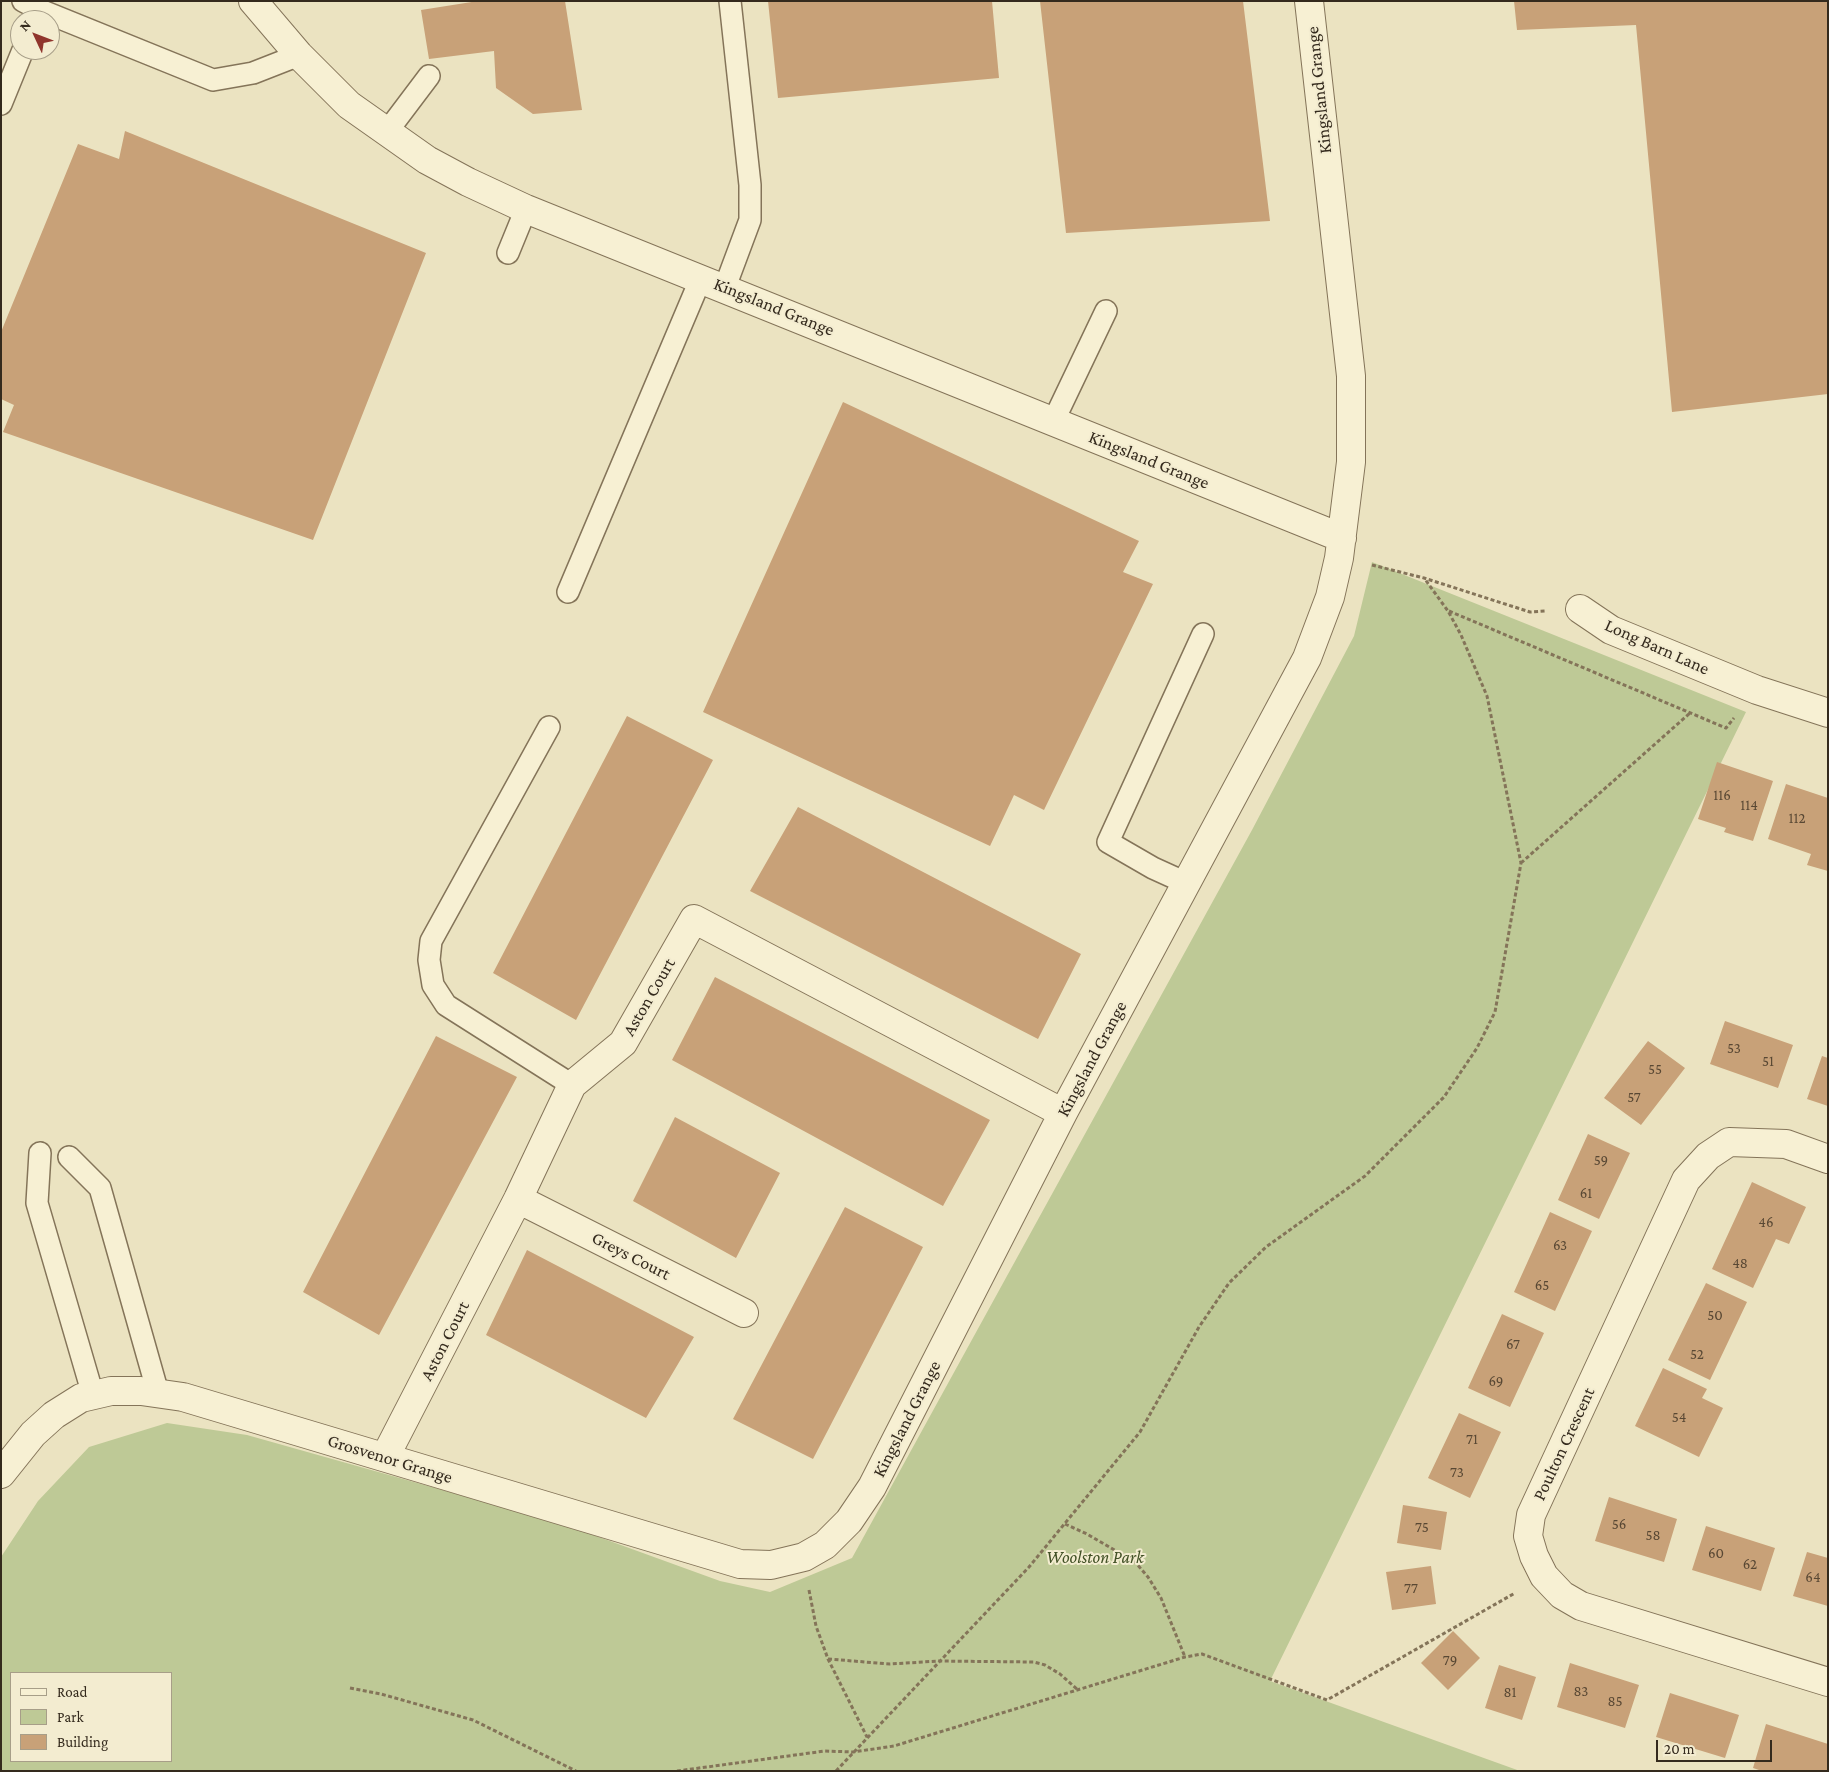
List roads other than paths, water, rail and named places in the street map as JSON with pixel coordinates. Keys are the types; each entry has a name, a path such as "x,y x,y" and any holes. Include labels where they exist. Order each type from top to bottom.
{"street":[{"name":"Kingsland Grange","path":"253,1 298,55 349,105 386,133 427,160 526,209 1053,422 1341,548"},
{"name":"Kingsland Grange","path":"804,1557 825,1545 849,1521 872,1487 1063,1113 1307,658 1330,597 1341,548 1351,462 1351,376 1309,1"},
{"name":"Long Barn Lane","path":"1580,609 1611,630 1757,690 1828,713"},
{"name":"Aston Court","path":"385,1457 518,1199 572,1084 623,1043 694,919 1063,1113"},
{"name":"Poulton Crescent","path":"1828,1159 1786,1144 1728,1142 1708,1156 1686,1180 1531,1514 1528,1536 1534,1556 1544,1576 1562,1595 1581,1606 1828,1682"},
{"name":"Greys Court","path":"518,1199 744,1313"},
{"name":"Grosvenor Grange","path":"7,1459 54,1415 80,1398 111,1391 158,1393 183,1397 740,1564 772,1565 804,1557"}],"lane":[{"path":"568,592 713,283 750,220 750,185 730,1"},
{"path":"60,20 213,80 253,72 298,55"},
{"path":"1,104 19,60"},
{"path":"386,133 429,76"},
{"path":"508,252 526,209"},
{"path":"1053,422 1106,311"},
{"path":"1186,883 1153,868 1108,842 1203,634"},
{"path":"549,727 431,941 429,960 433,985 446,1005 572,1084"},
{"path":"40,1154 37,1203 93,1395"},
{"path":"69,1157 100,1188 158,1393"}],"park label":[{"name":"Woolston Park","path":"1095,1557"}]}
